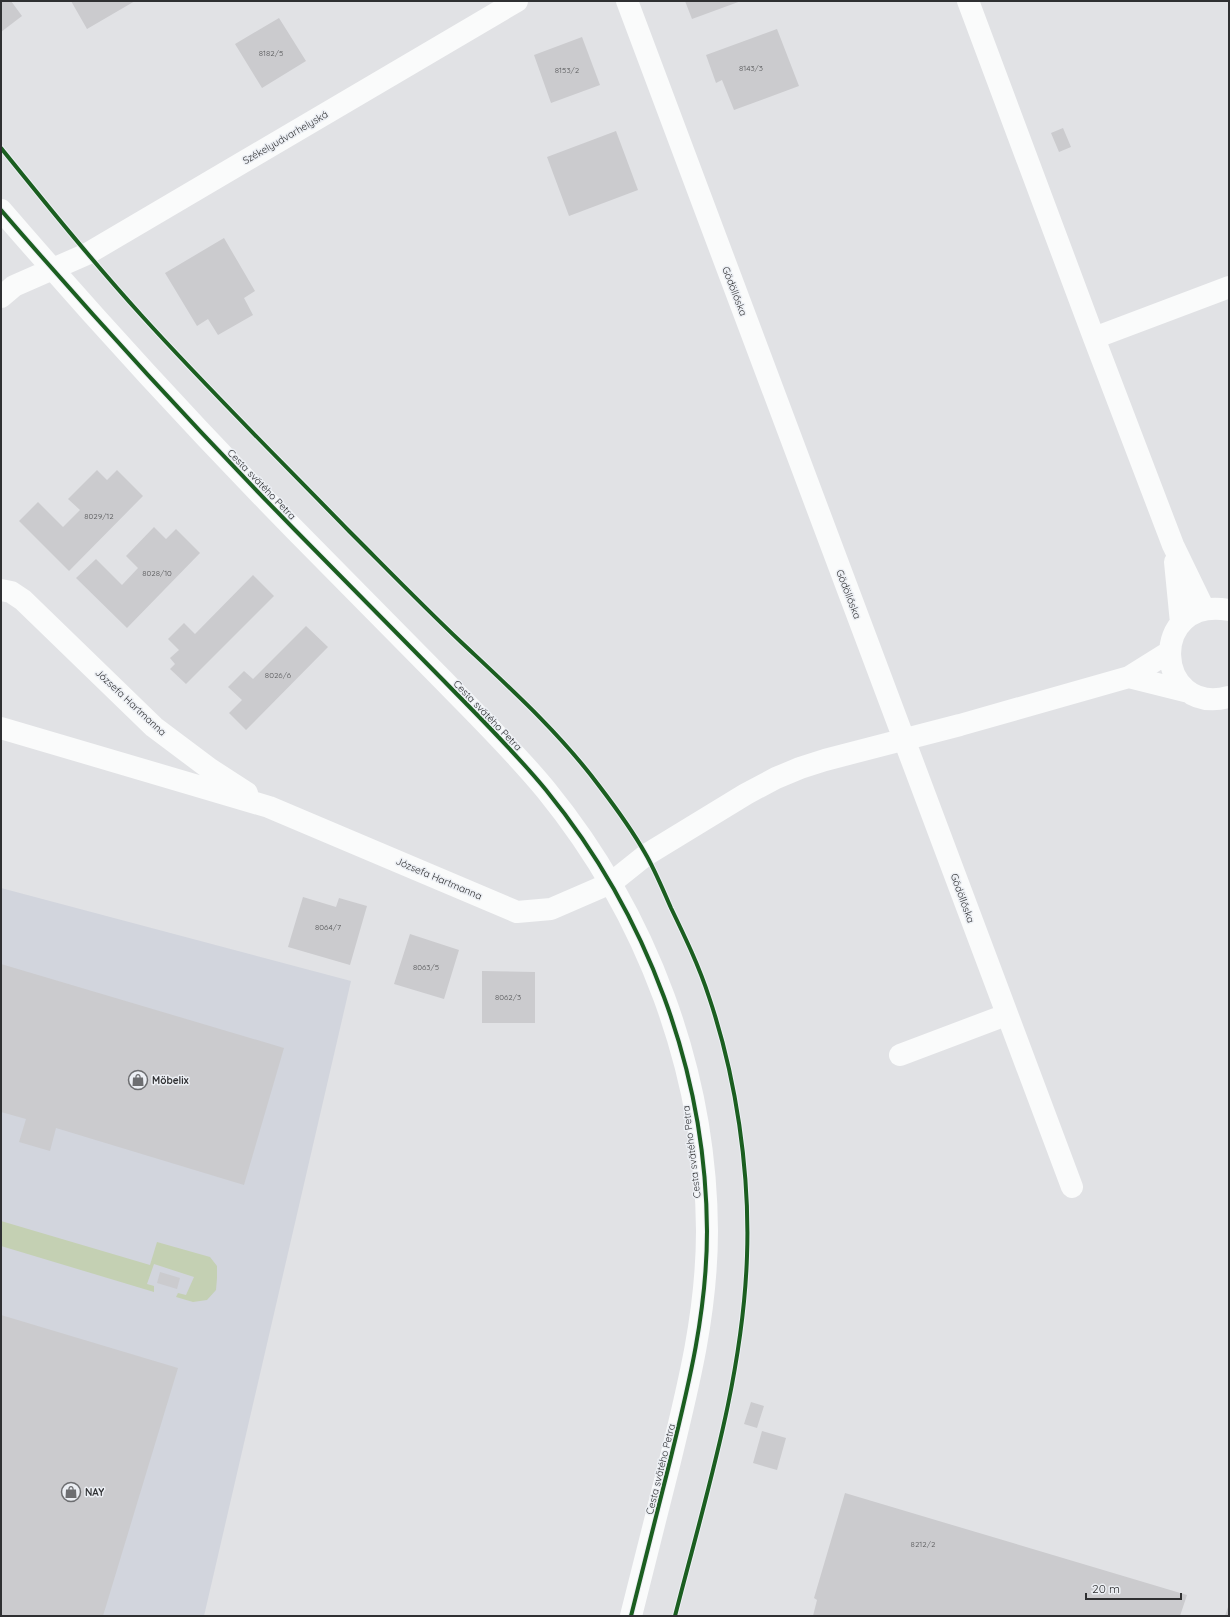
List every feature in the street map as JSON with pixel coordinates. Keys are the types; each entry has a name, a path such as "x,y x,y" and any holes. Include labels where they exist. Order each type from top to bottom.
{"street":[{"name":"Székelyudvarhelyská","path":"1,296 14,286 87,254 517,1"},
{"name":"Gödöllőska","path":"627,1 903,740 930,807 1006,1015 1072,1187"},
{"path":"972,2 1094,338 1173,545 1204,610"},
{"name":"Cesta svätého Petra","path":"1,210 104,328 256,490 506,744 547,791 573,826 611,883 654,969 672,1019 687,1071 698,1123 704,1176 706,1230 705,1279 691,1377 631,1616"},
{"path":"1094,338 1229,287"},
{"path":"1173,545 1181,623"},
{"name":"Józsefa Hartmanna","path":"1,590 11,592 36,611 154,727 210,769 269,806"},
{"path":"1189,692 1178,681 1171,667 1169,652 1173,636 1181,623 1192,614 1218,608 1229,610"},
{"path":"1129,677 1169,652"},
{"name":"Józsefa Hartmanna","path":"1,728 269,806 517,912 551,909 611,883 646,855 746,794 776,778 825,760 903,740 1129,677"},
{"path":"1129,677 1189,692 1204,699 1226,702"},
{"path":"900,1055 1006,1015"}],"shaded area":[{"path":"1,888 351,981 204,1616 1,1616"}],"green space":[{"path":"1,1221 150,1265 157,1242 210,1257 217,1266 216,1290 207,1300 193,1302 176,1297 178,1293 186,1295 194,1277 154,1264 147,1284 154,1286 154,1292 1,1246"}],"building":[{"path":"1,1 11,1 22,16 1,32"},
{"path":"71,1 135,1 87,29"},
{"path":"685,1 741,1 692,19"},
{"path":"279,18 306,61 262,88 235,44"},
{"path":"777,29 799,86 734,110 722,80 716,83 706,55"},
{"path":"582,37 600,85 551,103 534,55"},
{"path":"1063,128 1071,147 1059,152 1051,133"},
{"path":"616,131 638,190 569,216 547,157"},
{"path":"224,238 255,291 244,298 253,315 218,335 208,319 197,326 165,273"},
{"path":"97,470 107,480 117,470 143,496 69,571 19,521 38,502 63,527 80,510 68,499"},
{"path":"154,527 166,539 176,529 200,553 127,628 76,578 96,559 122,585 138,568 126,556"},
{"path":"253,575 274,596 186,684 170,669 175,664 170,658 179,650 168,639 184,623 195,634"},
{"path":"306,626 328,647 246,730 229,713 242,700 228,687 244,671 253,679"},
{"path":"303,897 336,907 339,898 367,906 350,965 288,947"},
{"path":"410,934 459,950 444,999 394,984"},
{"name":"Möbelix","path":"1,964 284,1048 244,1185 56,1128 50,1151 19,1142 26,1119 1,1112"},
{"path":"482,971 535,972 535,1023 482,1023"},
{"path":"160,1272 180,1278 177,1289 157,1283"},
{"name":"NAY","path":"1,1315 178,1368 103,1616 1,1616"},
{"path":"751,1402 764,1406 757,1428 744,1424"},
{"path":"762,1431 786,1438 777,1470 753,1463"},
{"path":"845,1493 1187,1595 1180,1616 813,1616 817,1600 814,1598"},
{"path":"1228,1607 1229,1616 1225,1616"}],"cycle path":[{"path":"1,148 106,275 193,371 349,531 498,676 568,748 585,767 624,819 645,853 659,880 701,974 719,1028 727,1059 739,1125 746,1191 747,1224 747,1256 744,1302 730,1393 710,1483 675,1616"},
{"path":"1,210 183,413 296,531 483,720 534,776 582,838 614,889 641,942 664,997 682,1054 696,1112 704,1171 707,1231 704,1290 696,1347 684,1404 631,1616"}],"place":[{"name":"Möbelix","path":"138,1080"},
{"name":"NAY","path":"71,1492"}]}
